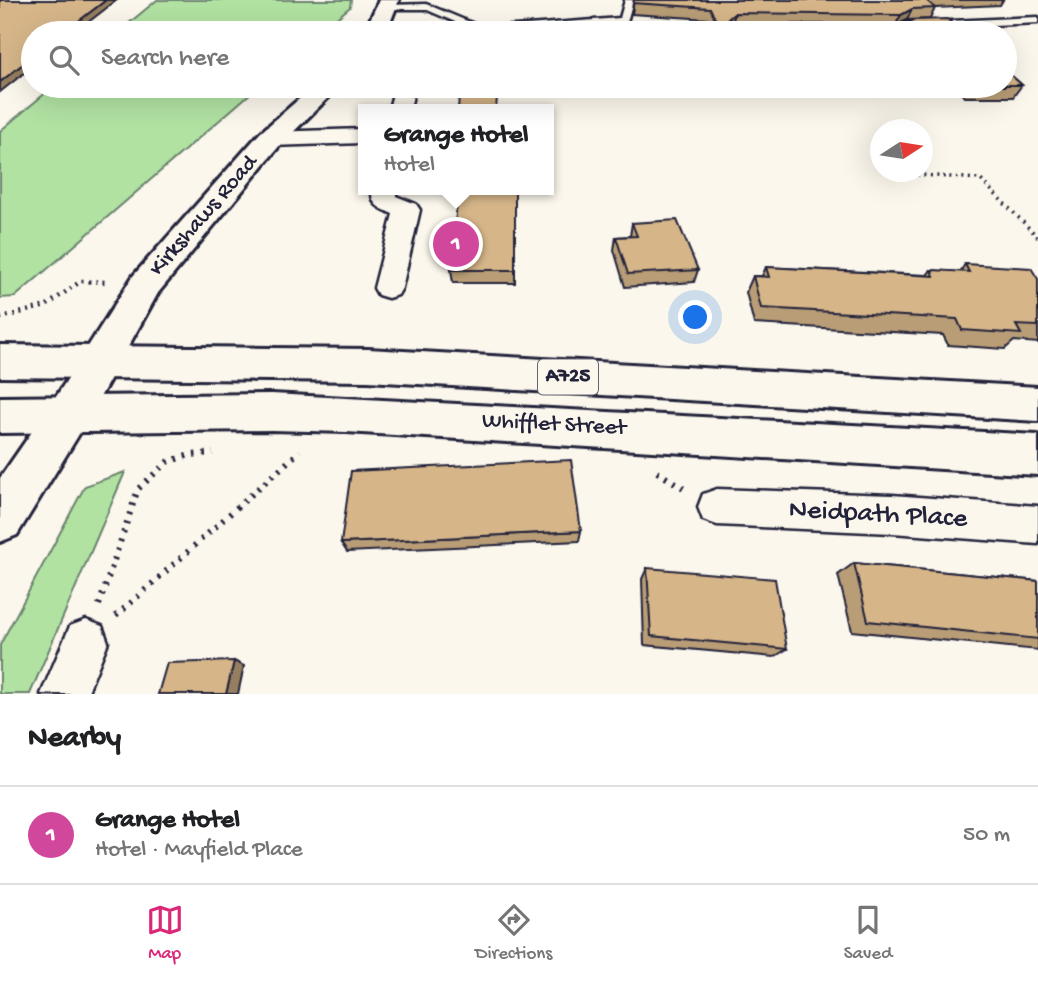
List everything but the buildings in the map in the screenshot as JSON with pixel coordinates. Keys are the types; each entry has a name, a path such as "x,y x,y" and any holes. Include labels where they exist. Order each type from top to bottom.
{"main road":[{"path":"380,21 388,4"},
{"name":"Kirkshaws Road","path":"0,519 69,413 98,360 145,285 270,139 315,98"},
{"name":"A725","path":"0,361 368,365 1038,404"},
{"name":"A725","path":"0,415 69,413"},
{"name":"Whifflet Street","path":"69,413 346,414 1038,455"}],"street":[{"path":"270,139 358,136"},
{"path":"384,195 384,200 407,210 388,288"},
{"name":"Neidpath Place","path":"717,507 892,514 1038,525"},
{"path":"64,694 86,642"}],"lane":[{"path":"612,21 624,20 629,0"},
{"path":"388,4 426,6 461,21"},
{"path":"1016,21 1038,20"}],"path":[{"path":"933,175 980,178 1038,237"},
{"path":"0,318 46,306 82,281 145,285"},
{"path":"86,642 245,503 304,447 291,448"},
{"path":"86,642 138,489 167,461 190,455 215,453"}],"green space":[{"path":"157,0 351,0 350,7 333,21 132,21"},
{"path":"40,98 245,98 15,297 0,298 0,131"},
{"path":"125,472 30,694 0,694 0,645 85,486"}],"place":[{"name":"Grange Hotel","path":"456,244"}]}
